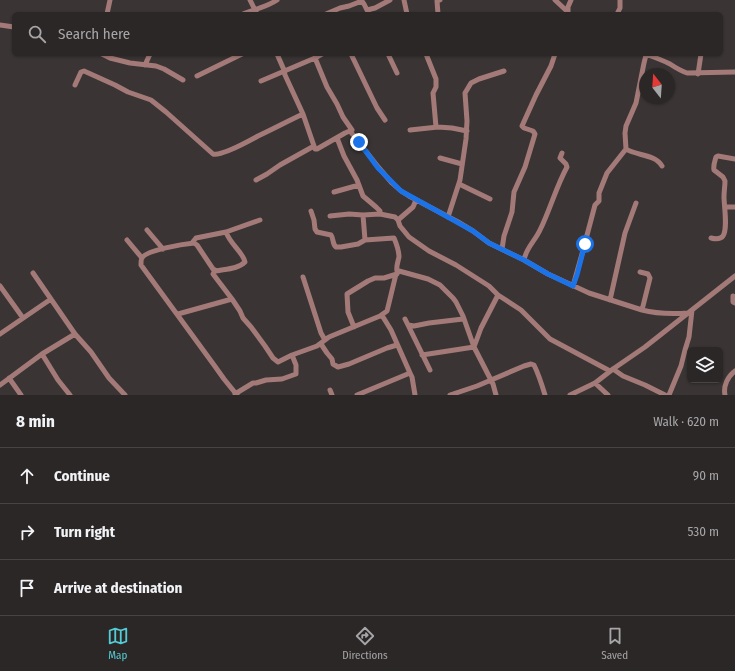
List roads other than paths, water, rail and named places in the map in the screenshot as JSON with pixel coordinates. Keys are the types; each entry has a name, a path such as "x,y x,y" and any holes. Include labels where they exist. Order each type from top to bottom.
{"street":[{"path":"107,12 110,0"},
{"path":"250,0 256,12 260,8 277,0"},
{"path":"331,12 362,1 368,12 390,0"},
{"path":"404,0 407,12"},
{"path":"438,12 437,2 440,0"},
{"path":"555,0 568,12"},
{"path":"569,12 568,7 571,0"},
{"path":"618,12 620,8 620,0"},
{"path":"0,25 12,27"},
{"path":"106,56 156,66 183,80"},
{"path":"145,65 149,56"},
{"path":"196,76 238,56"},
{"path":"278,56 303,114 315,149 352,130"},
{"path":"261,81 318,56"},
{"path":"352,56 377,108 385,120"},
{"path":"389,56 397,73"},
{"path":"427,56 436,79 436,87 433,93 436,127"},
{"path":"502,249 504,236 512,212 514,192 525,167 535,134 533,131 522,126 554,56"},
{"path":"573,286 595,205 599,201 599,193 606,173 626,149 626,126 636,103 646,56"},
{"path":"698,74 701,56"},
{"path":"660,57 680,71 688,73 698,74 735,72"},
{"path":"315,58 323,78 343,117 352,130 350,131 378,168 401,191 473,231 489,243 573,286 642,310 670,314 690,312"},
{"path":"75,85 84,71 128,92 151,100 215,155 303,114"},
{"path":"448,217 459,184 466,139 467,121 465,93 472,83 479,79 504,71"},
{"path":"410,130 436,127 467,130"},
{"path":"337,138 344,156 364,196 380,211 380,214"},
{"path":"256,180 314,146"},
{"path":"626,149 633,153 657,160 662,166"},
{"path":"524,260 525,254 541,229 562,176 568,167 560,158 562,153"},
{"path":"711,238 720,238 724,235 725,220 725,179 714,170 716,157 718,156 735,159"},
{"path":"440,158 462,164"},
{"path":"459,184 490,199"},
{"path":"334,192 359,185"},
{"path":"398,220 413,207 416,200"},
{"path":"610,300 626,233 636,202"},
{"path":"725,207 735,207"},
{"path":"215,270 213,273 214,276 232,299 243,318 273,358 278,362 321,344 325,340 380,316 386,311 390,303 397,273 399,250 394,238 365,240 358,244 336,247 331,235 317,232 311,211"},
{"path":"330,216 349,214 380,214 395,217 405,233 416,243 477,278 493,289 498,295 521,310 550,339 623,376 665,395"},
{"path":"363,215 365,240"},
{"path":"192,243 196,238 226,232 260,220"},
{"path":"147,230 163,249"},
{"path":"142,258 163,249 194,243 197,245 213,269 216,271 231,269 242,265 245,262 245,259 228,237 226,232"},
{"path":"127,240 142,258 141,265 167,302 178,314 236,394 253,382 282,378 296,374 296,365 292,355"},
{"path":"640,272 648,274 650,278 642,310"},
{"path":"33,273 75,334 91,352 109,378 125,395"},
{"path":"354,327 348,312 347,294 374,278 384,278 397,273 428,279 440,285 456,302 474,348 491,380 496,395"},
{"path":"570,395 595,383 646,346 735,276"},
{"path":"303,277 321,333 325,340"},
{"path":"0,286 23,318"},
{"path":"474,348 481,328 498,295"},
{"path":"733,296 733,302 735,303"},
{"path":"0,334 51,299"},
{"path":"178,314 232,299"},
{"path":"669,395 681,366 689,337 690,312"},
{"path":"380,316 383,317 391,330 412,377 416,395"},
{"path":"405,319 430,370"},
{"path":"408,325 414,326 463,319"},
{"path":"0,385 42,354 75,334"},
{"path":"321,344 326,353 332,359 333,364 338,367 350,364 397,345"},
{"path":"422,355 474,348"},
{"path":"42,354 58,380 70,395"},
{"path":"450,395 477,386 531,364 534,365 545,395"},
{"path":"725,395 724,392 726,384 731,374 735,371"},
{"path":"357,395 410,373"},
{"path":"9,378 21,395"},
{"path":"595,383 608,395"}]}
